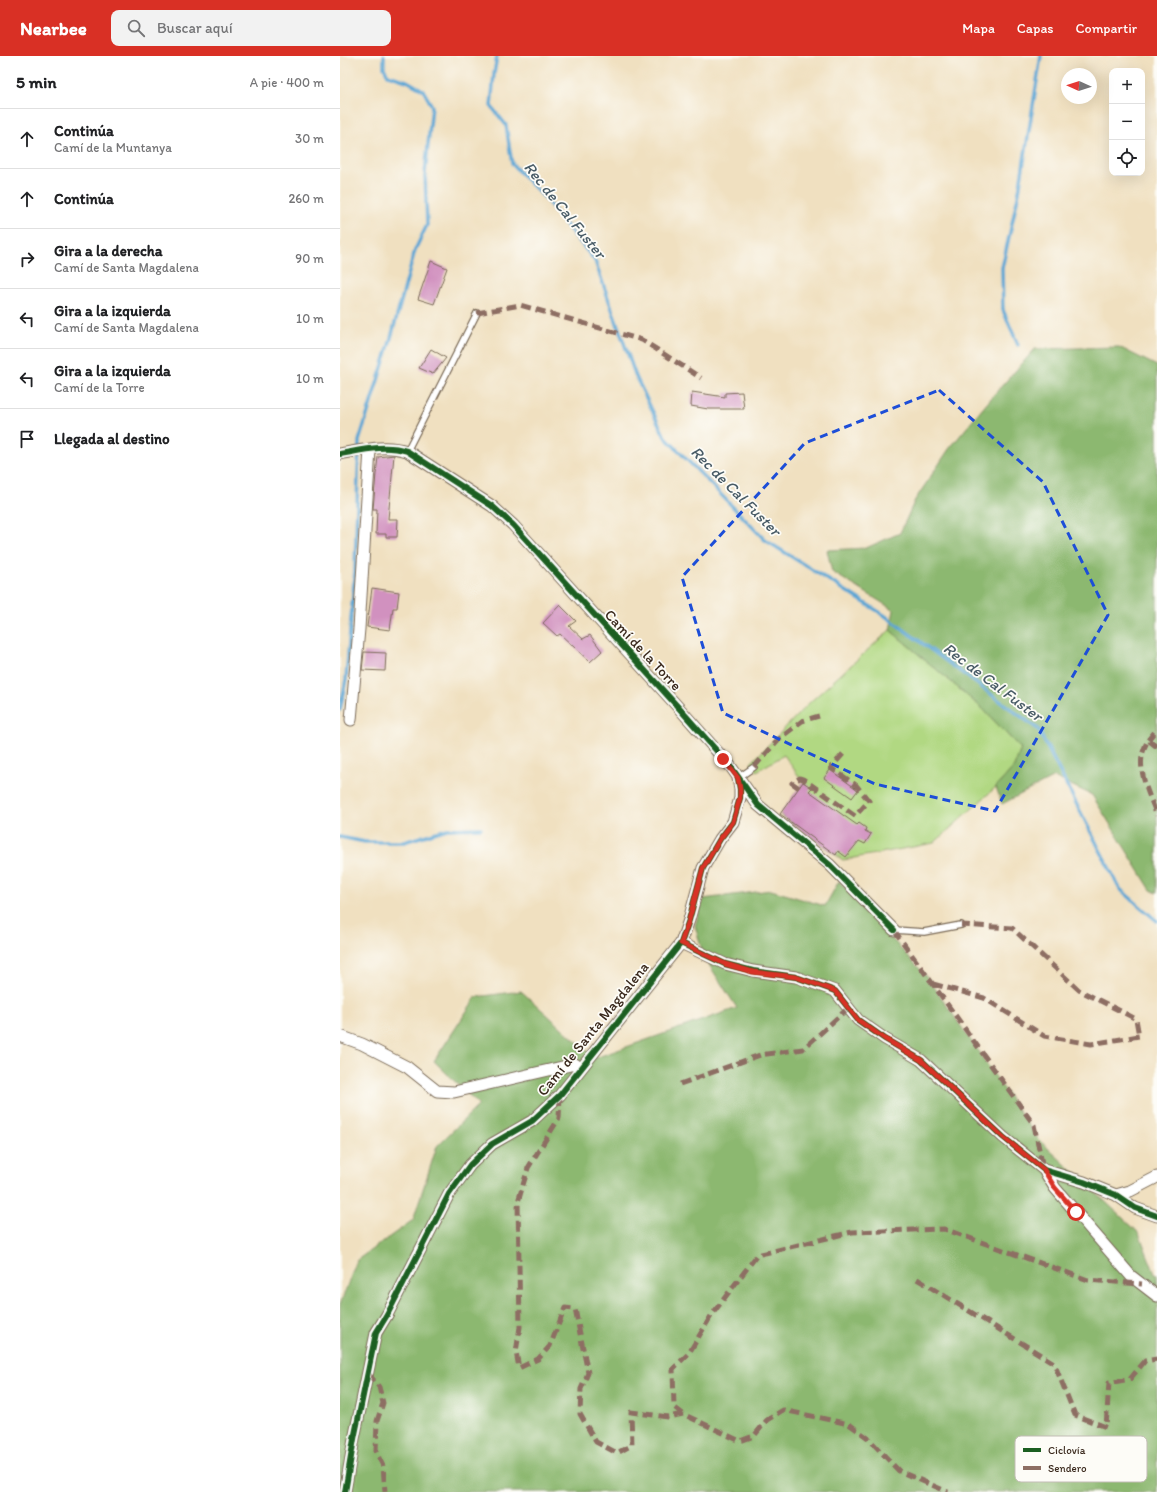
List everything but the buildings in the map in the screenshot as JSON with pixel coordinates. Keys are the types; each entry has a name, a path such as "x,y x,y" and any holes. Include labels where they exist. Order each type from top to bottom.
{"street":[{"name":"Camí de la Torre","path":"340,454 375,447 397,448 407,451 492,506 513,525 678,707 731,767 758,805 830,865 894,930"},
{"path":"351,720 359,629 370,449"},
{"name":"Camí de Santa Magdalena","path":"345,1492 354,1439 376,1333 387,1316 449,1194 470,1165 492,1144 532,1121 560,1095 681,943 689,920 703,868 720,839 733,822 740,798 738,778"},
{"path":"681,943 725,964 753,972 796,977 835,991 858,1020 885,1039 921,1060 1003,1137 1044,1170 1055,1188 1131,1276 1157,1296"},
{"path":"340,1036 362,1044 407,1067 437,1091 454,1092 575,1064 580,1068"},
{"path":"1044,1170 1084,1182 1116,1195 1135,1208 1157,1216"},
{"path":"1116,1195 1157,1177"}],"lane":[{"path":"407,451 477,313"},
{"path":"738,778 754,767"},
{"path":"894,930 924,932 961,925"}],"highlighted area":[{"path":"939,390 1043,482 1108,615 995,811 875,784 723,713 682,577 805,443"}],"green space":[{"path":"1119,347 1157,366 1157,893 1151,890 1092,795 1054,777 1002,804 996,787 1014,767 1021,749 983,709 890,630 894,610 832,572 827,550 866,548 900,533 915,500 949,449 998,390 1035,349"},
{"path":"890,630 983,709 1021,749 1014,767 996,787 934,843 843,860 780,815 803,782 784,755 757,771 751,763 810,702"},
{"path":"839,881 928,978 1038,1139 1139,1233 1155,1274 1157,1275 1157,1492 340,1492 340,1305 357,1260 413,1220 437,1146 479,1105 434,1061 476,997 521,991 595,1058 737,1008 704,957 695,926 703,899 771,890 825,906"}],"waterway":[{"path":"340,710 346,679 355,570 359,441 389,345 415,250 427,225 425,174 432,106 423,90 407,81 388,75 384,68 384,56"},
{"name":"Rec de Cal Fuster","path":"497,56 491,106 506,125 512,164 544,197 595,261 636,377 665,437 765,540 884,615 1038,729 1120,889 1157,921"},
{"path":"1018,345 1003,310 1002,268 1019,192 1041,56"},
{"path":"340,837 365,842 404,842 447,829 481,828"}],"marked path":[{"path":"477,313 520,305 642,340 701,378"},
{"path":"754,767 779,739 802,721 819,716"},
{"path":"1148,740 1157,729"},
{"path":"1157,747 1148,740 1143,750 1142,759 1145,784 1157,815"},
{"path":"799,788 792,783 800,778 855,816 869,801 856,785 831,768 843,754"},
{"path":"933,984 984,998 1044,1036 1091,1044 1139,1036 1136,1019 1079,990 1012,928 961,925"},
{"path":"894,930 1034,1125 1043,1168"},
{"path":"680,1084 760,1055 803,1049 848,1008"},
{"path":"560,1095 559,1118 528,1168 518,1202 520,1327 516,1352 519,1368 538,1359 550,1346 565,1308 575,1309 588,1373 581,1389 580,1414 596,1442 617,1453 632,1445 631,1412 668,1417 683,1414 740,1441 754,1436 767,1420 783,1410 849,1424 868,1438 899,1471 948,1492"},
{"path":"683,1414 674,1407 673,1369 689,1353 711,1316 757,1255 852,1232 944,1229 1088,1280 1142,1284"},
{"path":"917,1279 1054,1363 1075,1415 1106,1427 1109,1383 1130,1379 1145,1361 1157,1359"},
{"path":"368,1373 379,1387 383,1403 377,1421 376,1452 383,1466 385,1492"}],"cycle path":[{"path":"340,454 366,449 382,448 407,451 492,506 513,525 678,707 731,767 758,805 830,865 894,930"},
{"path":"345,1492 354,1439 376,1333 387,1315 449,1194 470,1165 492,1144 532,1121 560,1095 681,943 689,920 703,868 720,839 733,822 740,798 738,778"},
{"path":"681,943 725,964 753,971 796,977 835,991 858,1020 885,1039 921,1060 1003,1137 1044,1170 1084,1182 1116,1195 1135,1208 1157,1216"}],"route":[{"path":"723,759 731,767 738,778 740,798 733,822 720,839 703,868 689,920 681,943 725,964 753,972 796,977 835,991 858,1020 885,1039 921,1060 1003,1137 1044,1170 1055,1188 1076,1212"}]}
